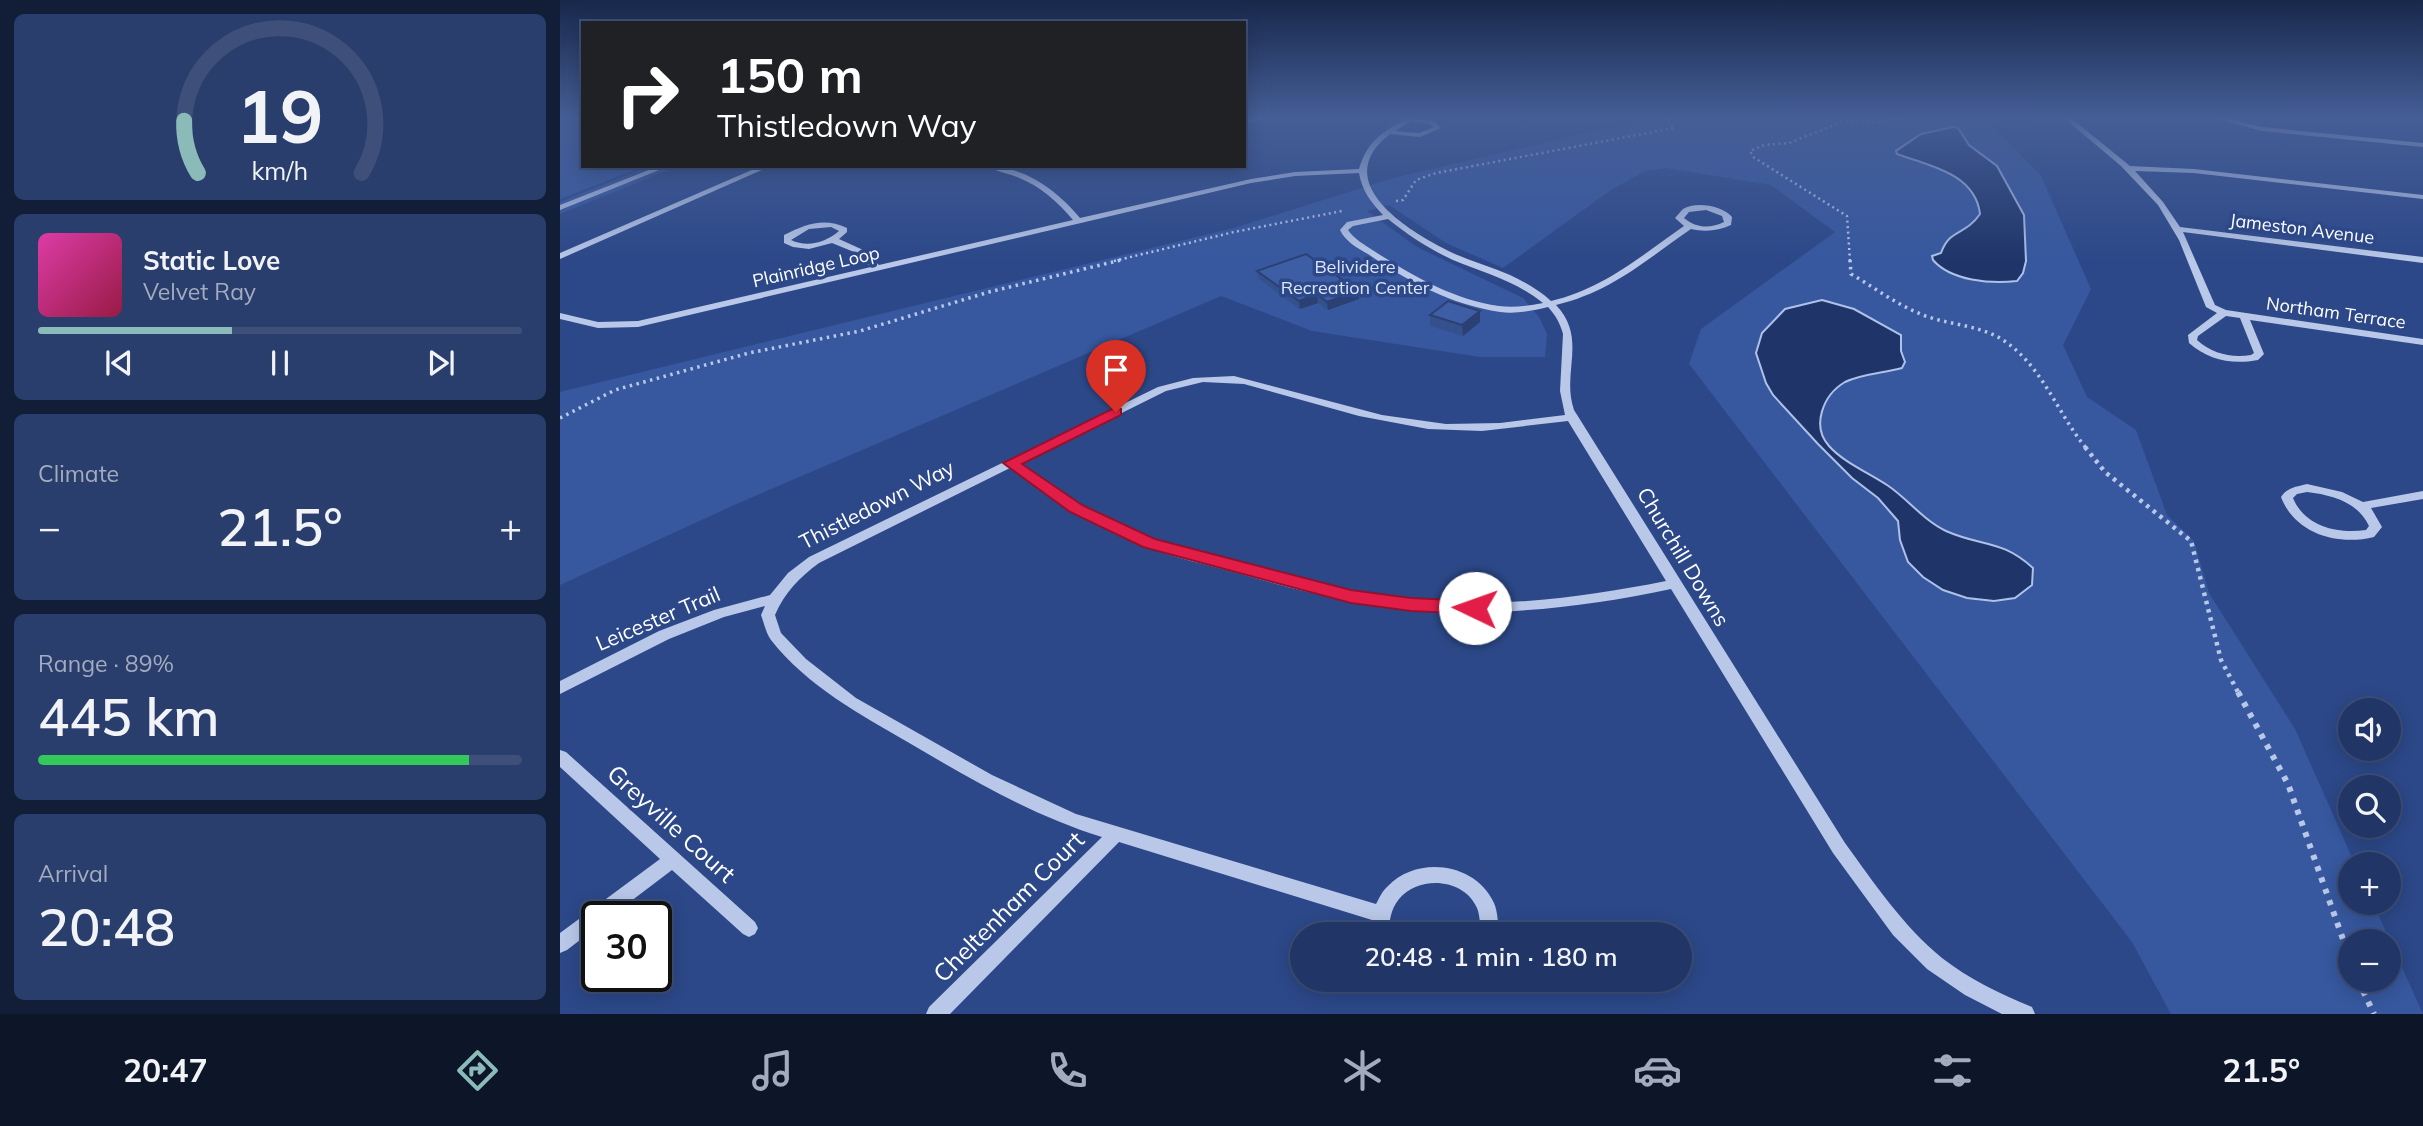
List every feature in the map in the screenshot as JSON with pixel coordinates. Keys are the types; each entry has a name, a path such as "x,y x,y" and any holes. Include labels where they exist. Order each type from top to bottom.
{"street":[{"path":"1362,171 1363,165"},
{"path":"2125,165 2162,205 2177,229 2211,307 2224,313 2244,316 2259,354 2254,358 2227,359 2212,354 2192,341 2193,335 2224,313"},
{"path":"560,208 661,168"},
{"path":"560,256 763,168"},
{"path":"994,168 1041,186 1062,200 1078,221"},
{"path":"2128,168 2194,171 2423,197"},
{"name":"Churchill Downs","path":"1362,171 1364,184 1389,216 1440,249 1514,280 1548,303 1563,320 1567,334 1565,391 1572,417 1839,848 1885,912 1925,955 2002,1009 2025,1014"},
{"name":"Plainridge Loop","path":"560,316 598,325 638,324 1270,177 1362,171"},
{"path":"1389,216 1350,224 1344,230 1347,236 1413,278 1455,296 1501,310 1548,303 1595,290 1690,226 1712,229 1722,227 1729,219 1717,210 1687,210 1679,218 1690,226"},
{"path":"832,240 843,233 842,227 824,224 807,227 792,233 787,241 795,246 804,246 832,240 858,249 877,269"},
{"name":"Jameston Avenue","path":"2177,229 2423,260"},
{"name":"Northam Terrace","path":"2244,316 2423,342"},
{"name":"Thistledown Way","path":"775,599 793,576 814,560 1162,389 1207,378 1245,381 1366,414 1426,426 1488,427 1572,417"},
{"path":"1011,463 1076,508 1149,543 1351,596 1411,605 1475,608 1535,606 1615,597 1675,584"},
{"path":"2361,506 2373,517 2376,527 2370,534 2347,536 2317,528 2300,518 2289,507 2287,497 2293,491 2316,489 2344,496 2361,506 2423,495"},
{"path":"775,599 768,615 775,635 801,663 851,702 986,780 1072,820 1381,914"},
{"name":"Leicester Trail","path":"560,688 673,631 754,603 775,599"},
{"name":"Greyville Court","path":"560,757 749,928"},
{"name":"Cheltenham Court","path":"936,1014 1116,834"},
{"path":"560,944 673,859"},
{"path":"1380,922 1381,914 1390,897 1403,884 1420,876 1439,873 1457,877 1473,886 1485,900 1490,922"}],"path":[{"path":"560,418 615,390 749,353 860,331 989,292 1234,232 1403,200 1416,180 1436,173 1478,165"},
{"path":"1768,165 1847,216 1851,274 1917,313 1976,327 2006,342 2035,369 2067,425 2105,472 2190,541 2221,660 2288,784 2340,929"},
{"path":"2364,992 2374,1014"}],"green space":[{"path":"560,165 640,168 560,199"},
{"name":"Belividere Recreation Center","path":"1448,165 2031,165 2041,176 2091,289 2063,345 2087,397 2136,430 2167,515 2194,541 2209,593 2295,729 2338,826 2338,838 2343,838 2350,852 2338,852 2338,915 2378,915 2385,929 2338,929 2338,992 2401,992 2401,965 2423,1014 2171,1014 2132,942 1689,364 1701,329 1835,232 1771,185 1666,168 1645,171 1611,190 1503,268 1446,243 1389,205 1367,211 1417,247 1523,298 1539,317 1547,334 1545,357 1480,357 1312,331 1221,296 732,506 560,585 560,392 1234,228 1393,178"},
{"path":"645,168 673,168 560,214 560,202"}],"shaded area":[{"path":"1931,165 1997,166 2024,215 2026,261 2023,273 2017,281 1972,280 1950,273 1933,260 1932,256 1941,253 1953,235 1969,226 1980,214 1969,189 1960,180"},
{"path":"1822,300 1854,309 1901,335 1901,351 1905,362 1902,368 1858,377 1837,388 1826,403 1820,420 1824,438 1829,446 1841,457 1894,490 1938,527 2001,548 2022,559 2033,568 2032,585 2015,598 1994,601 1967,598 1943,590 1923,577 1908,562 1900,540 1898,521 1878,498 1852,478 1818,444 1773,395 1756,353 1762,333 1785,309"}],"building":[{"path":"1306,254 1358,291 1327,302 1317,294 1299,301 1257,271"},
{"path":"1448,301 1480,311 1462,325 1430,315"}],"route":[{"path":"1116,412 1011,463 1076,508 1106,525 1149,543 1304,586 1351,596 1411,605 1475,608"}]}
